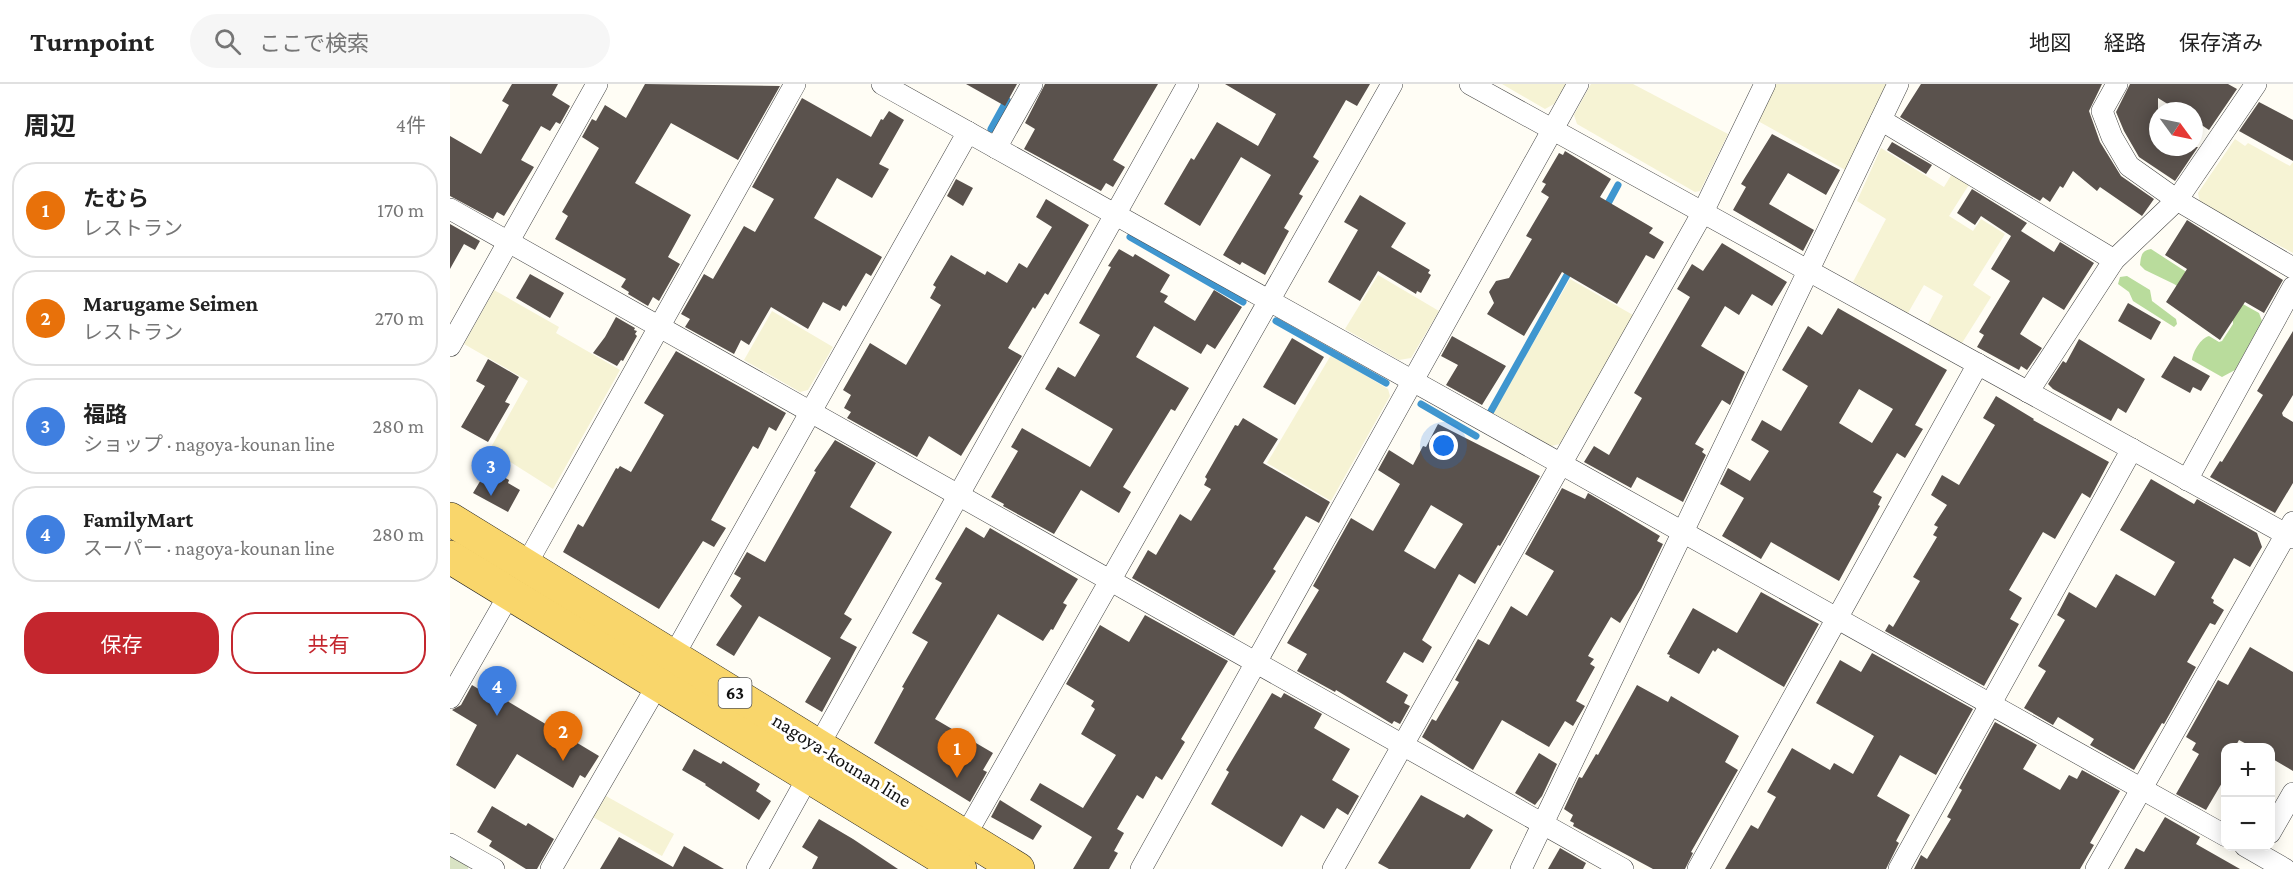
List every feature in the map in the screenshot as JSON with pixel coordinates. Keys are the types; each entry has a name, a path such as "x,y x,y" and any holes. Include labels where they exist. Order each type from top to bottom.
{"main road":[{"name":"nagoya-kounan line","path":"450,519 819,745 956,860"},
{"name":"nagoya-kounan line","path":"450,557 808,777 956,860 1018,869"}],"street":[{"path":"450,346 597,84"},
{"path":"526,565 795,84"},
{"path":"882,84 2221,833"},
{"path":"996,148 1032,84"},
{"path":"819,745 1188,84"},
{"path":"956,860 1111,580 1392,84"},
{"path":"1470,84 2187,480 2290,531 2097,869"},
{"path":"1142,869 1578,84"},
{"path":"1333,869 1703,212 1765,84"},
{"path":"1521,869 1898,84"},
{"path":"2117,84 2102,111 2112,137 2129,166 2177,200 2293,268"},
{"path":"2028,392 2114,260 2177,200 2256,84"},
{"path":"1881,120 2114,260"},
{"path":"674,655 968,132"},
{"path":"450,209 1623,869"},
{"path":"2187,480 2293,287"},
{"path":"1698,869 1978,364"},
{"path":"1899,869 2132,449"},
{"path":"450,698 510,593"},
{"path":"550,869 658,684"},
{"path":"757,869 808,777"},
{"path":"2275,826 2293,793"},
{"path":"450,844 488,867"},
{"path":"2254,854 2285,869"}],"shaded area":[{"path":"1502,84 1566,84 1554,104 1545,109"},
{"path":"1591,84 1633,84 1728,134 1700,191 1695,192 1577,124 1574,115"},
{"path":"1776,84 1887,84 1847,171 1758,121"},
{"path":"2235,139 2245,146 2248,143 2290,166 2293,162 2293,253 2200,203 2198,193"},
{"path":"1881,148 1944,187 1955,169 1972,180 1949,216 1973,231 1981,219 2005,234 1973,285 1991,297 1962,343 1928,324 1943,296 1924,285 1908,313 1853,282 1886,219 1857,201"},
{"path":"1378,275 1439,311 1411,358 1399,360 1345,329"},
{"path":"1570,279 1633,315 1560,444 1551,446 1493,413"},
{"path":"494,290 559,327 556,333 620,370 553,489 490,449 528,381 464,344"},
{"path":"772,311 833,347 808,390 800,392 744,360"},
{"path":"1331,355 1388,389 1390,396 1331,501 1267,463"},
{"path":"606,796 674,834 662,856 593,817"}],"green space":[{"path":"2151,249 2191,275 2259,313 2262,321 2235,370 2222,377 2192,360 2203,339 2209,336 2219,342 2222,341 2233,321 2174,284 2145,270 2140,265 2141,257 2145,251"},
{"path":"2127,276 2150,290 2152,301 2176,319 2177,324 2174,327 2133,301 2129,292 2118,284 2120,277"},
{"path":"450,855 469,866 468,869 450,869"}],"building":[{"path":"512,84 558,84 552,95 570,106 560,124 556,122 550,131 541,126 521,160 534,167 504,216 497,212 493,219 450,196 450,136 481,154 509,105 502,101"},
{"path":"645,84 780,86 738,160 671,123 635,183 691,215 668,257 680,264 659,301 653,297 648,306 621,287 626,279 555,239 568,216 562,212 599,148 582,137 592,119 596,121 605,105 626,118"},
{"path":"966,84 1017,84 1005,106"},
{"path":"1045,84 1158,84 1113,160 1125,167 1113,187 1106,183 1101,191 1024,149 1035,129 1025,123"},
{"path":"1225,84 1370,84 1357,106 1346,100 1313,157 1319,161 1299,194 1303,196 1284,228 1289,231 1265,275 1242,262 1240,265 1223,255 1271,175 1241,157 1200,226 1164,204 1191,158 1194,160 1217,122 1258,146 1276,114"},
{"path":"1921,84 2102,84 2089,111 2100,142 2121,176 2154,199 2142,216 2100,187 2097,191 2073,171 2063,188 2060,186 2050,202 2043,197 2040,201 1900,117"},
{"path":"2130,84 2228,84 2237,89 2209,130 2203,126 2203,102 2164,102 2158,98 2158,102 2149,102 2149,156 2192,156 2175,181 2139,157 2116,112"},
{"path":"802,98 871,137 881,119 883,120 889,111 904,120 879,164 889,169 872,198 837,178 814,218 882,257 871,276 866,273 846,307 843,305 840,311 823,302 808,329 771,307 749,345 741,340 734,354 685,327 690,319 681,314 704,274 713,279 744,226 755,232 774,199 752,187"},
{"path":"2259,102 2293,120 2293,161 2239,131"},
{"path":"1772,134 1840,170 1826,195 1788,173 1769,204 1814,230 1803,251 1733,210 1746,187 1741,184"},
{"path":"1892,142 1932,165 1926,174 1887,150"},
{"path":"1565,151 1611,179 1600,197 1653,228 1649,233 1664,242 1654,259 1646,255 1617,304 1562,272 1524,336 1487,314 1494,303 1489,292 1496,281 1509,278 1532,239 1526,236 1549,197 1541,192 1546,184 1542,182 1559,153 1563,155"},
{"path":"956,179 973,188 963,206 947,196"},
{"path":"1972,189 2027,223 2021,231 2054,252 2060,242 2094,263 2064,310 2043,297 2020,334 2042,348 2027,370 2021,366 2019,370 1977,347 1984,335 1979,332 2010,281 1991,269 2011,236 1981,216 1975,225 1957,213"},
{"path":"1360,195 1406,223 1391,247 1430,270 1428,273 1431,275 1421,293 1417,291 1416,294 1378,271 1360,301 1328,282 1358,230 1344,222"},
{"path":"1046,199 1089,225 1048,295 1045,293 1035,309 1033,307 1008,348 1022,356 961,456 929,436 917,457 847,418 851,412 844,408 851,395 843,390 870,343 906,365 941,305 930,298 936,287 933,285 951,255 985,275 987,271 1007,283 1019,263 1027,268 1052,227 1036,217"},
{"path":"2187,220 2283,280 2264,313 2245,302 2220,340 2166,302 2187,269 2165,255"},
{"path":"450,224 480,241 475,250 464,244 450,269"},
{"path":"1722,243 1787,282 1772,306 1752,294 1739,315 1725,306 1701,346 1745,372 1730,405 1722,400 1695,444 1704,449 1702,452 1706,455 1683,502 1637,477 1631,488 1584,462 1594,446 1609,455 1642,398 1634,393 1690,297 1677,289 1692,264 1703,271"},
{"path":"1119,249 1133,257 1135,254 1170,275 1160,292 1168,296 1164,302 1195,321 1214,290 1242,307 1215,349 1207,344 1201,354 1154,326 1136,357 1189,388 1175,411 1171,409 1123,487 1131,492 1119,513 1081,490 1054,534 991,497 1018,451 1011,447 1022,428 1090,467 1113,429 1045,389 1058,367 1075,377 1100,335 1079,323"},
{"path":"530,274 564,293 550,318 516,298"},
{"path":"2128,303 2161,322 2151,340 2118,321"},
{"path":"1838,308 1947,370 1915,425 1923,429 1905,458 1897,453 1873,492 1882,497 1878,505 1880,506 1839,581 1771,542 1761,559 1722,536 1744,498 1720,484 1728,468 1750,481 1769,451 1751,440 1762,420 1781,431 1808,386 1782,370 1808,326 1822,335","holes":["1859,389 1893,409 1872,443 1839,423"]},
{"path":"616,317 637,331 635,334 637,336 623,361 621,360 617,366 593,353"},
{"path":"2293,331 2293,395 2282,413 2293,422 2293,483 2275,513 2210,477 2220,461 2222,462 2263,395 2257,391"},
{"path":"1452,336 1506,366 1482,405 1446,385 1458,365 1441,356"},
{"path":"1292,338 1324,357 1295,405 1263,387"},
{"path":"2079,339 2145,379 2126,413 2118,408 2111,421 2048,384 2063,361 2066,363"},
{"path":"676,351 786,413 776,431 769,427 758,449 753,446 711,520 726,528 714,547 703,541 659,609 563,552 578,524 583,527 616,468 620,466 631,472 664,415 644,403"},
{"path":"2174,356 2210,376 2201,391 2193,387 2190,393 2161,377"},
{"path":"488,359 519,377 505,402 510,404 488,442 461,427 485,386 476,381"},
{"path":"1996,396 2033,420 2109,462 2090,498 2082,493 2055,539 2043,532 2009,590 2022,598 2010,619 2019,624 1984,686 1885,631 1889,624 1893,627 1920,581 1913,577 1937,537 1933,535 1938,527 1934,525 1947,505 1931,495 1942,475 1959,485 1995,425 1983,418"},
{"path":"1243,418 1278,439 1263,463 1330,502 1319,523 1306,516 1273,569 1276,571 1234,636 1132,578 1148,550 1156,555 1180,514 1191,521 1211,489 1204,485 1207,479 1205,477 1235,425 1238,426"},
{"path":"1438,424 1540,476 1500,546 1498,545 1475,584 1459,574 1422,640 1432,647 1423,663 1404,652 1386,682 1408,695 1404,703 1410,706 1400,724 1394,721 1392,724 1336,690 1335,692 1297,671 1307,654 1287,643 1319,590 1313,586 1351,518 1373,531 1400,484 1378,470 1389,450 1413,465 1423,446 1426,447","holes":["1431,505 1463,524 1435,569 1404,551"]},
{"path":"835,440 876,463 850,507 892,532 844,614 852,619 840,638 857,647 822,712 805,702 831,658 759,616 734,656 716,645 742,606 730,596 741,578 734,574 747,552 765,562 816,472 814,471"},
{"path":"488,468 509,480 508,483 520,490 508,512 473,493"},
{"path":"2151,479 2194,504 2197,499 2257,533 2262,547 2250,567 2234,558 2211,598 2214,600 2213,603 2224,610 2215,625 2210,623 2187,662 2196,667 2164,724 2162,723 2134,770 2090,745 2094,739 2058,717 2053,725 2024,708 2046,671 2038,666 2065,620 2057,615 2069,592 2096,608 2116,574 2155,596 2175,562 2120,530"},
{"path":"1562,488 1585,499 1588,493 1660,536 1657,541 1663,544 1641,589 1620,623 1611,617 1588,656 1594,659 1590,664 1595,667 1576,701 1585,706 1573,726 1565,721 1549,747 1502,720 1473,770 1422,737 1432,719 1436,721 1459,682 1455,680 1478,639 1489,645 1511,606 1527,616 1554,571 1525,554"},
{"path":"966,527 984,538 990,528 1078,579 1063,603 1067,605 1053,630 1051,629 1043,641 998,614 935,719 993,753 983,770 987,772 970,802 874,743 928,642 912,633 942,583 935,579"},
{"path":"1761,592 1819,624 1784,687 1718,648 1715,652 1713,650 1699,674 1669,657 1670,655 1667,654 1693,608 1737,633"},
{"path":"1145,615 1228,661 1181,739 1185,742 1162,780 1156,776 1143,799 1137,795 1117,829 1124,833 1114,851 1118,853 1109,869 1073,869 1092,837 1030,800 1040,783 1083,808 1116,755 1081,734 1095,709 1091,706 1094,701 1066,684 1100,625 1129,642"},
{"path":"2250,647 2293,672 2293,771 2275,760 2275,743 2245,743 2239,740 2237,743 2221,743 2221,784 2206,810 2176,794 2199,754 2192,750 2196,743 2186,737 2218,680 2228,685"},
{"path":"1872,653 1973,709 1936,775 1900,755 1877,796 1910,815 1896,841 1899,843 1886,869 1725,869 1751,825 1758,829 1776,797 1767,792 1792,748 1830,770 1834,763 1853,774 1874,736 1816,703 1840,660 1861,672"},
{"path":"472,685 487,694 489,690 599,756 585,778 580,775 573,788 517,754 495,789 456,765 477,725 452,710 461,705"},
{"path":"1637,685 1668,702 1671,696 1739,736 1725,762 1738,770 1691,852 1693,853 1685,869 1653,869 1573,826 1574,823 1570,821 1573,815 1564,809 1579,777 1582,778 1596,754 1598,755"},
{"path":"1272,693 1281,698 1284,693 1322,714 1314,728 1350,749 1332,780 1359,796 1348,815 1337,808 1324,829 1301,815 1282,847 1211,804 1229,772 1226,770"},
{"path":"1995,722 2037,745 2023,769 2060,790 2069,775 2077,779 2082,770 2120,791 2090,843 2094,845 2080,869 1914,869 1921,855 1927,859 1951,819 1947,817 1962,790 1959,788"},
{"path":"694,749 721,764 723,761 760,784 756,791 771,801 759,820 682,770"},
{"path":"1539,753 1557,764 1542,796 1535,805 1515,793"},
{"path":"1421,795 1464,818 1467,814 1493,830 1470,869 1389,869 1378,863"},
{"path":"1000,800 1042,826 1033,840 991,817"},
{"path":"492,806 526,826 528,823 554,839 537,869 526,869 489,846 492,841 477,832"},
{"path":"2165,817 2200,837 2196,844 2240,869 2124,869 2136,848 2144,852"},
{"path":"819,819 898,869 812,869 818,857 802,847"},
{"path":"619,837 673,867 684,846 724,869 600,869"},
{"path":"1560,848 1586,863 1583,869 1548,869"}],"waterway":[{"path":"991,129 1007,100"},
{"path":"1605,209 1618,185"},
{"path":"1130,237 1243,302"},
{"path":"1491,411 1571,268"},
{"path":"1276,321 1386,383"},
{"path":"1421,404 1476,436"}],"place":[{"name":"福路","path":"491,496"},
{"name":"FamilyMart","path":"497,716"},
{"name":"Marugame Seimen","path":"563,761"},
{"name":"たむら","path":"957,778"}]}
